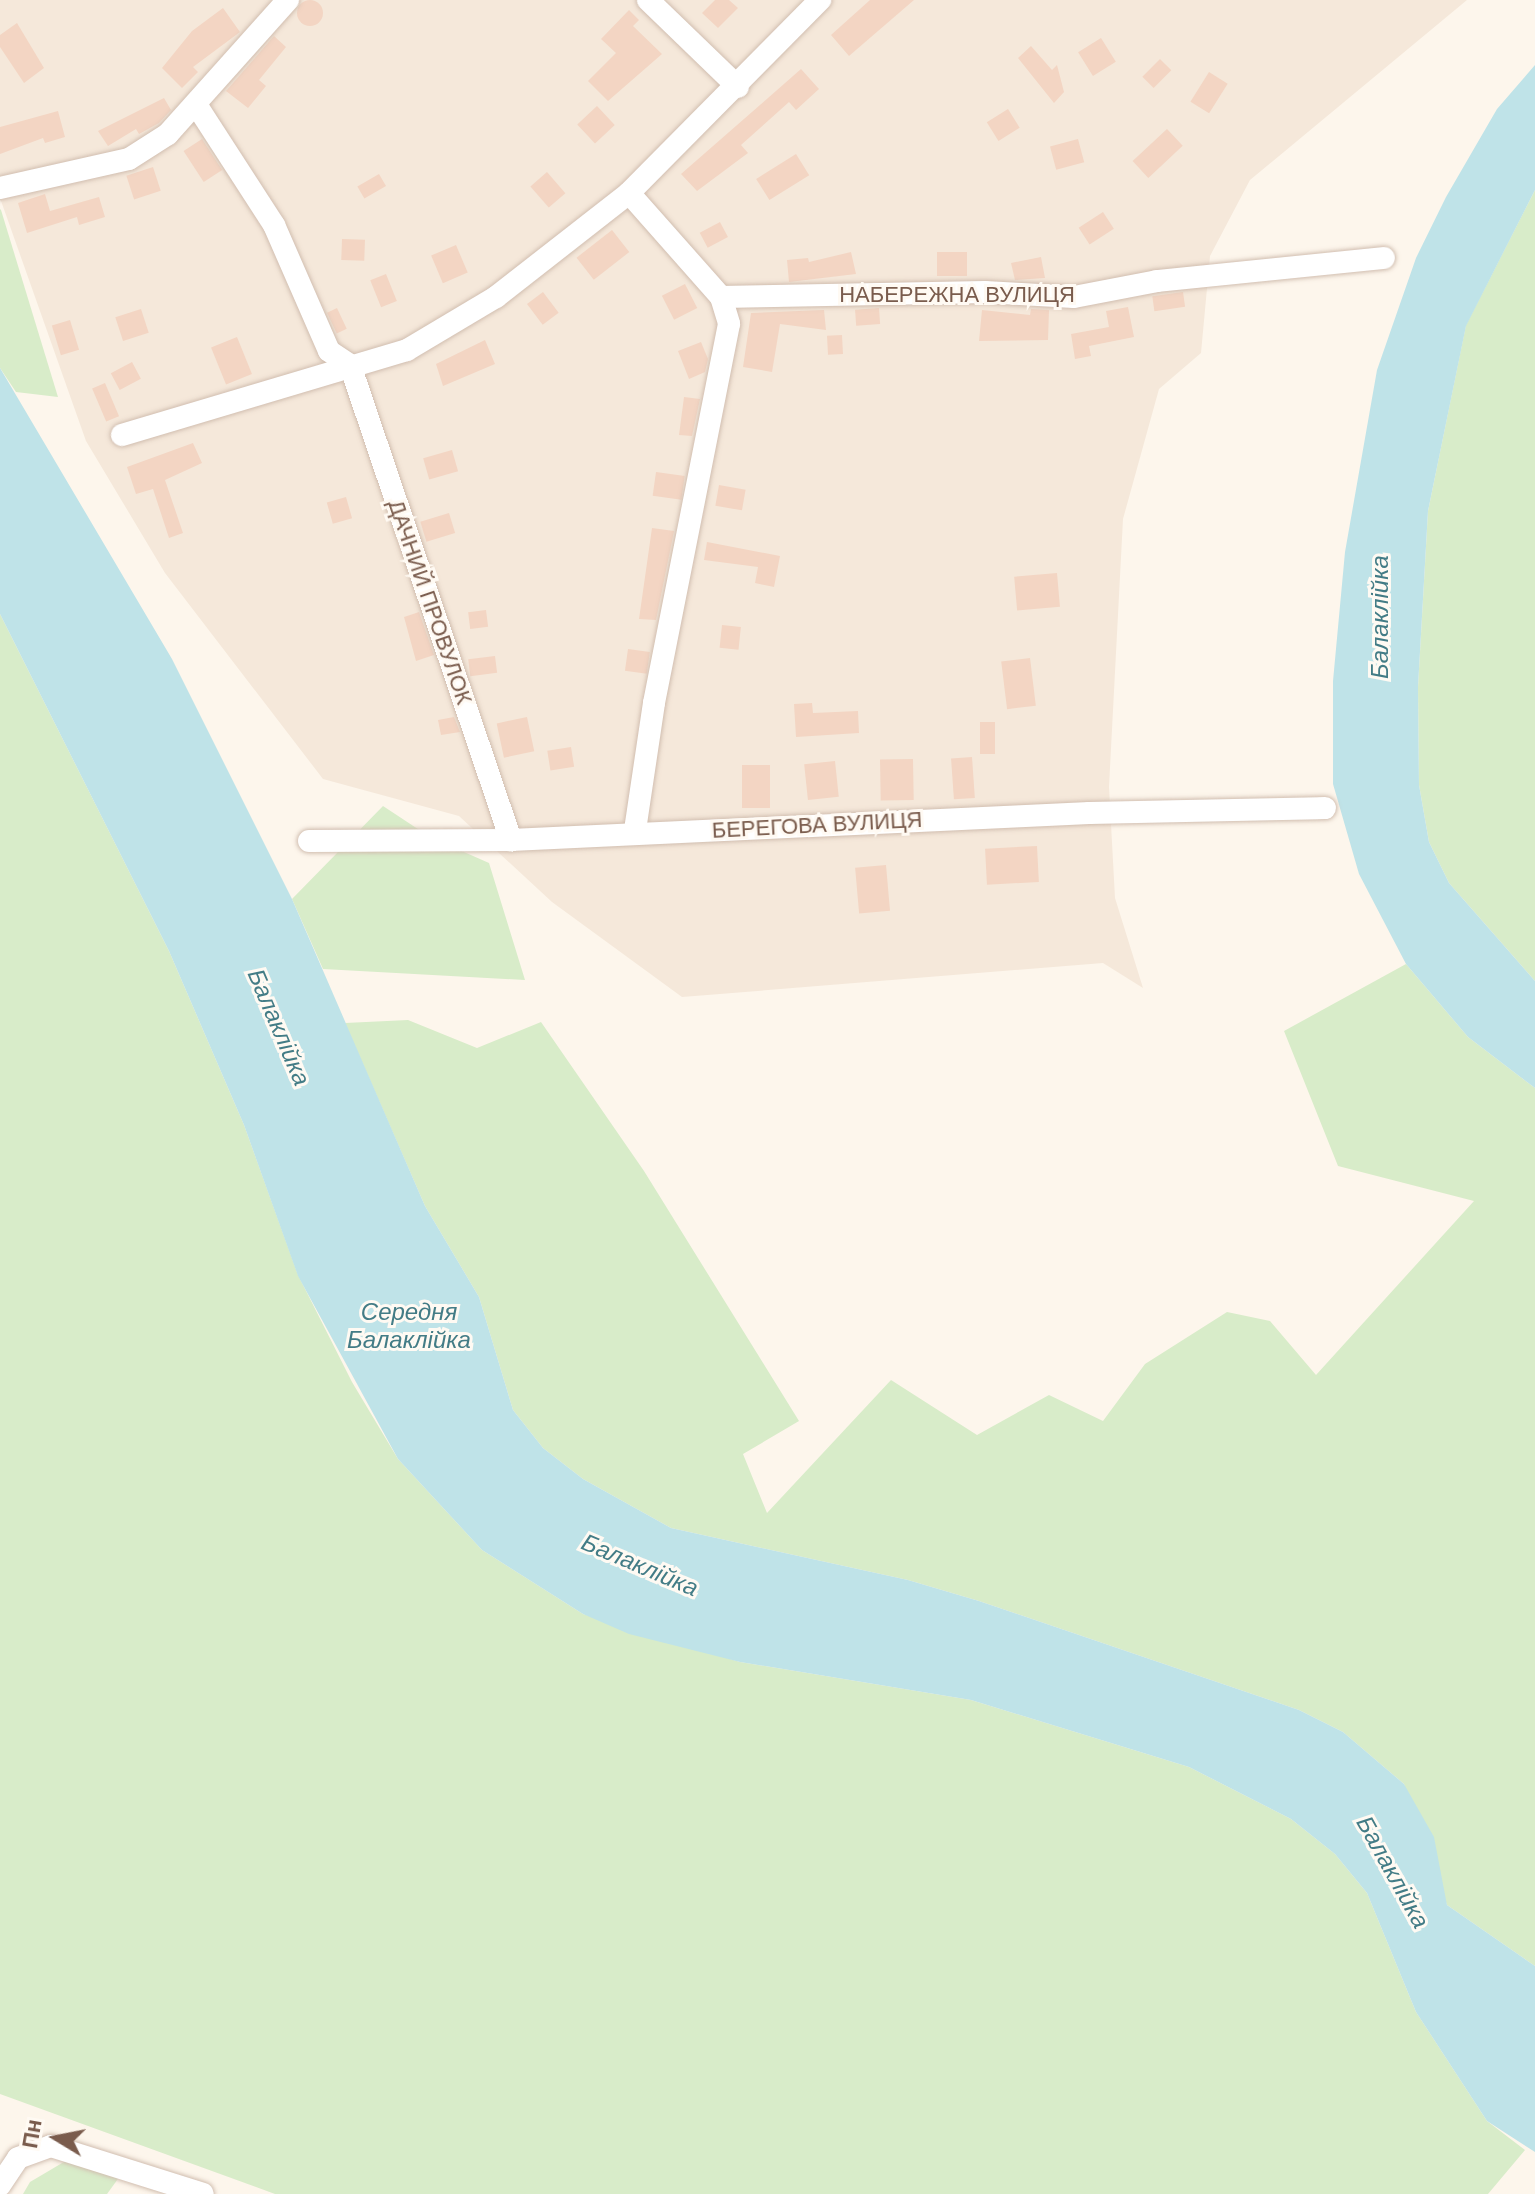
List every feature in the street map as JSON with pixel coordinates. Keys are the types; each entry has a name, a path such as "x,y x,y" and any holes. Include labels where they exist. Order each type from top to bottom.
{"street":[{"path":"0,188 129,159 168,134 197,106 288,0"},
{"path":"648,0 738,87"},
{"path":"122,435 407,350 496,297 629,193 738,87 820,0"},
{"path":"197,106 274,225 329,351 350,365"},
{"path":"629,193 721,297 729,324 654,703 635,830"},
{"name":"НАБЕРЕЖНА ВУЛИЦЯ","path":"721,297 985,292 1074,297 1157,281 1384,258"},
{"name":"ДАЧНИЙ ПРОВУЛОК","path":"350,365 511,840"},
{"name":"БЕРЕГОВА ВУЛИЦЯ","path":"309,841 511,840 635,830 1325,808"},
{"path":"0,2185 18,2158 51,2146 203,2194"}],"shaded area":[{"path":"0,0 1467,0 1250,180 1210,256 1201,353 1159,389 1123,519 1109,787 1115,898 1143,988 1103,963 682,997 552,902 459,816 323,779 165,573 86,441 0,198"}],"green space":[{"path":"1535,190 1535,981 1449,883 1429,842 1419,785 1418,687 1428,511 1466,325"},
{"path":"0,209 58,397 16,392 0,368"},
{"path":"0,614 169,951 244,1125 298,1275 352,1382 398,1459 482,1550 583,1614 740,1662 971,1700 1189,1767 1291,1819 1335,1854 1367,1893 1416,2012 1487,2121 1525,2150 1488,2194 275,2194 0,2094"},
{"path":"383,806 430,837 489,863 525,980 323,969 292,899"},
{"path":"1406,964 1468,1037 1535,1088 1535,1966 1447,1905 1404,1784 1343,1732 1299,1710 979,1601 908,1580 671,1528 583,1479 543,1448 513,1410 479,1297 425,1206 345,1023 408,1020 477,1048 541,1022 644,1171 799,1421 743,1454 767,1513 891,1380 977,1435 1049,1395 1103,1421 1145,1364 1227,1312 1270,1321 1316,1375 1474,1201 1338,1166 1284,1031"},
{"path":"74,2156 123,2172 107,2194 23,2194 30,2182"}],"water":[{"name":"Балаклійка","path":"1535,65 1535,190 1466,326 1428,511 1418,687 1419,785 1429,842 1449,883 1535,981 1535,1088 1468,1037 1406,964 1359,874 1333,784 1333,681 1345,552 1377,370 1416,258 1446,197 1497,109"},
{"name":"Середня Балаклійка","path":"0,368 172,659 292,899 425,1206 479,1297 513,1410 543,1448 583,1479 671,1528 908,1580 979,1601 1299,1710 1343,1732 1404,1784 1434,1837 1447,1905 1535,1966 1535,2152 1487,2121 1416,2012 1367,1893 1335,1854 1291,1819 1189,1767 971,1700 740,1662 629,1634 583,1614 482,1550 398,1459 298,1276 244,1125 169,951 0,614"}],"building":[{"path":"310,0 319,4 323,13 319,22 310,26 301,22 297,13 301,4"},
{"path":"715,0 729,0 738,8 718,28 702,13"},
{"path":"870,0 914,0 849,56 831,35"},
{"path":"223,8 240,32 193,67 198,72 182,88 162,68 192,31"},
{"path":"629,10 639,20 633,26 662,54 608,101 588,81 616,53 601,39"},
{"path":"17,23 44,68 24,83 0,47 0,35"},
{"path":"274,36 286,47 259,80 266,86 248,108 226,91"},
{"path":"1101,38 1116,62 1093,76 1078,52"},
{"path":"1031,46 1052,70 1057,65 1064,92 1054,103 1018,58"},
{"path":"1160,59 1171,70 1154,88 1142,77"},
{"path":"801,69 819,89 796,110 789,102 741,145 748,153 697,191 681,174"},
{"path":"1209,72 1228,84 1209,113 1190,102"},
{"path":"164,98 171,110 159,123 139,134 136,129 108,146 98,131"},
{"path":"597,106 615,125 595,143 577,124"},
{"path":"1008,109 1020,128 998,141 987,122"},
{"path":"58,111 65,137 45,143 43,138 0,154 0,127"},
{"path":"1167,129 1183,146 1148,178 1133,161"},
{"path":"202,139 222,170 204,182 184,151"},
{"path":"1078,139 1084,162 1056,170 1050,147"},
{"path":"796,154 809,175 769,200 756,179"},
{"path":"153,167 161,191 134,199 126,176"},
{"path":"547,172 565,193 549,208 530,186"},
{"path":"379,174 386,186 364,199 357,186"},
{"path":"45,194 50,211 99,197 105,217 79,225 77,217 27,233 18,203"},
{"path":"1103,212 1114,229 1090,245 1079,228"},
{"path":"720,222 728,237 708,248 700,233"},
{"path":"612,230 629,252 594,280 577,258"},
{"path":"342,239 365,240 364,261 341,260"},
{"path":"456,245 468,273 443,283 431,256"},
{"path":"851,252 856,274 789,282 787,260 808,258 809,262"},
{"path":"937,252 967,252 967,276 937,276"},
{"path":"1041,257 1045,278 1015,280 1011,263"},
{"path":"386,274 397,301 381,307 370,280"},
{"path":"685,284 697,308 674,320 662,296"},
{"path":"543,292 559,313 543,325 527,304"},
{"path":"1183,292 1185,307 1154,311 1152,296"},
{"path":"1128,307 1134,337 1089,346 1091,356 1075,359 1071,334 1109,327 1106,311"},
{"path":"337,308 347,329 337,333 327,313"},
{"path":"879,308 880,324 856,326 855,310"},
{"path":"141,309 149,333 123,341 115,317"},
{"path":"1031,309 1049,310 1048,340 979,341 982,310 1030,315"},
{"path":"824,310 826,330 780,324 772,372 743,367 751,313"},
{"path":"70,320 79,350 61,355 52,326"},
{"path":"842,335 843,354 828,355 827,336"},
{"path":"237,337 252,374 226,385 211,347"},
{"path":"485,340 495,364 443,386 436,364"},
{"path":"701,342 708,359 705,372 689,379 678,351"},
{"path":"132,362 141,379 120,390 111,373"},
{"path":"105,383 119,416 106,422 92,388"},
{"path":"684,397 700,399 692,436 679,435"},
{"path":"193,443 202,463 165,480 183,533 169,538 153,489 136,494 127,467"},
{"path":"452,450 458,471 429,479 423,458"},
{"path":"656,472 685,476 681,500 653,496"},
{"path":"719,485 746,490 742,510 715,506"},
{"path":"346,497 352,518 333,524 327,503"},
{"path":"449,513 455,533 426,542 420,522"},
{"path":"652,528 674,531 656,620 639,619"},
{"path":"707,542 780,556 774,587 755,583 758,567 704,560"},
{"path":"1057,573 1060,607 1017,611 1014,577"},
{"path":"486,610 488,627 470,629 468,612"},
{"path":"419,612 434,655 416,661 404,617"},
{"path":"722,625 741,627 738,650 720,648"},
{"path":"628,649 650,652 647,674 625,671"},
{"path":"495,656 497,673 470,676 468,659"},
{"path":"1030,658 1036,706 1007,709 1001,662"},
{"path":"812,703 813,713 858,711 859,733 796,737 794,704"},
{"path":"454,717 460,732 441,735 438,720"},
{"path":"527,717 534,751 504,758 497,723"},
{"path":"980,722 995,722 995,754 980,754"},
{"path":"571,747 574,767 550,771 547,751"},
{"path":"972,757 975,798 954,799 951,758"},
{"path":"913,759 914,800 881,801 880,760"},
{"path":"835,761 839,797 808,800 804,764"},
{"path":"742,765 770,765 770,808 742,808"},
{"path":"1037,846 1039,882 987,885 985,849"},
{"path":"886,865 890,911 859,914 855,868"}]}
